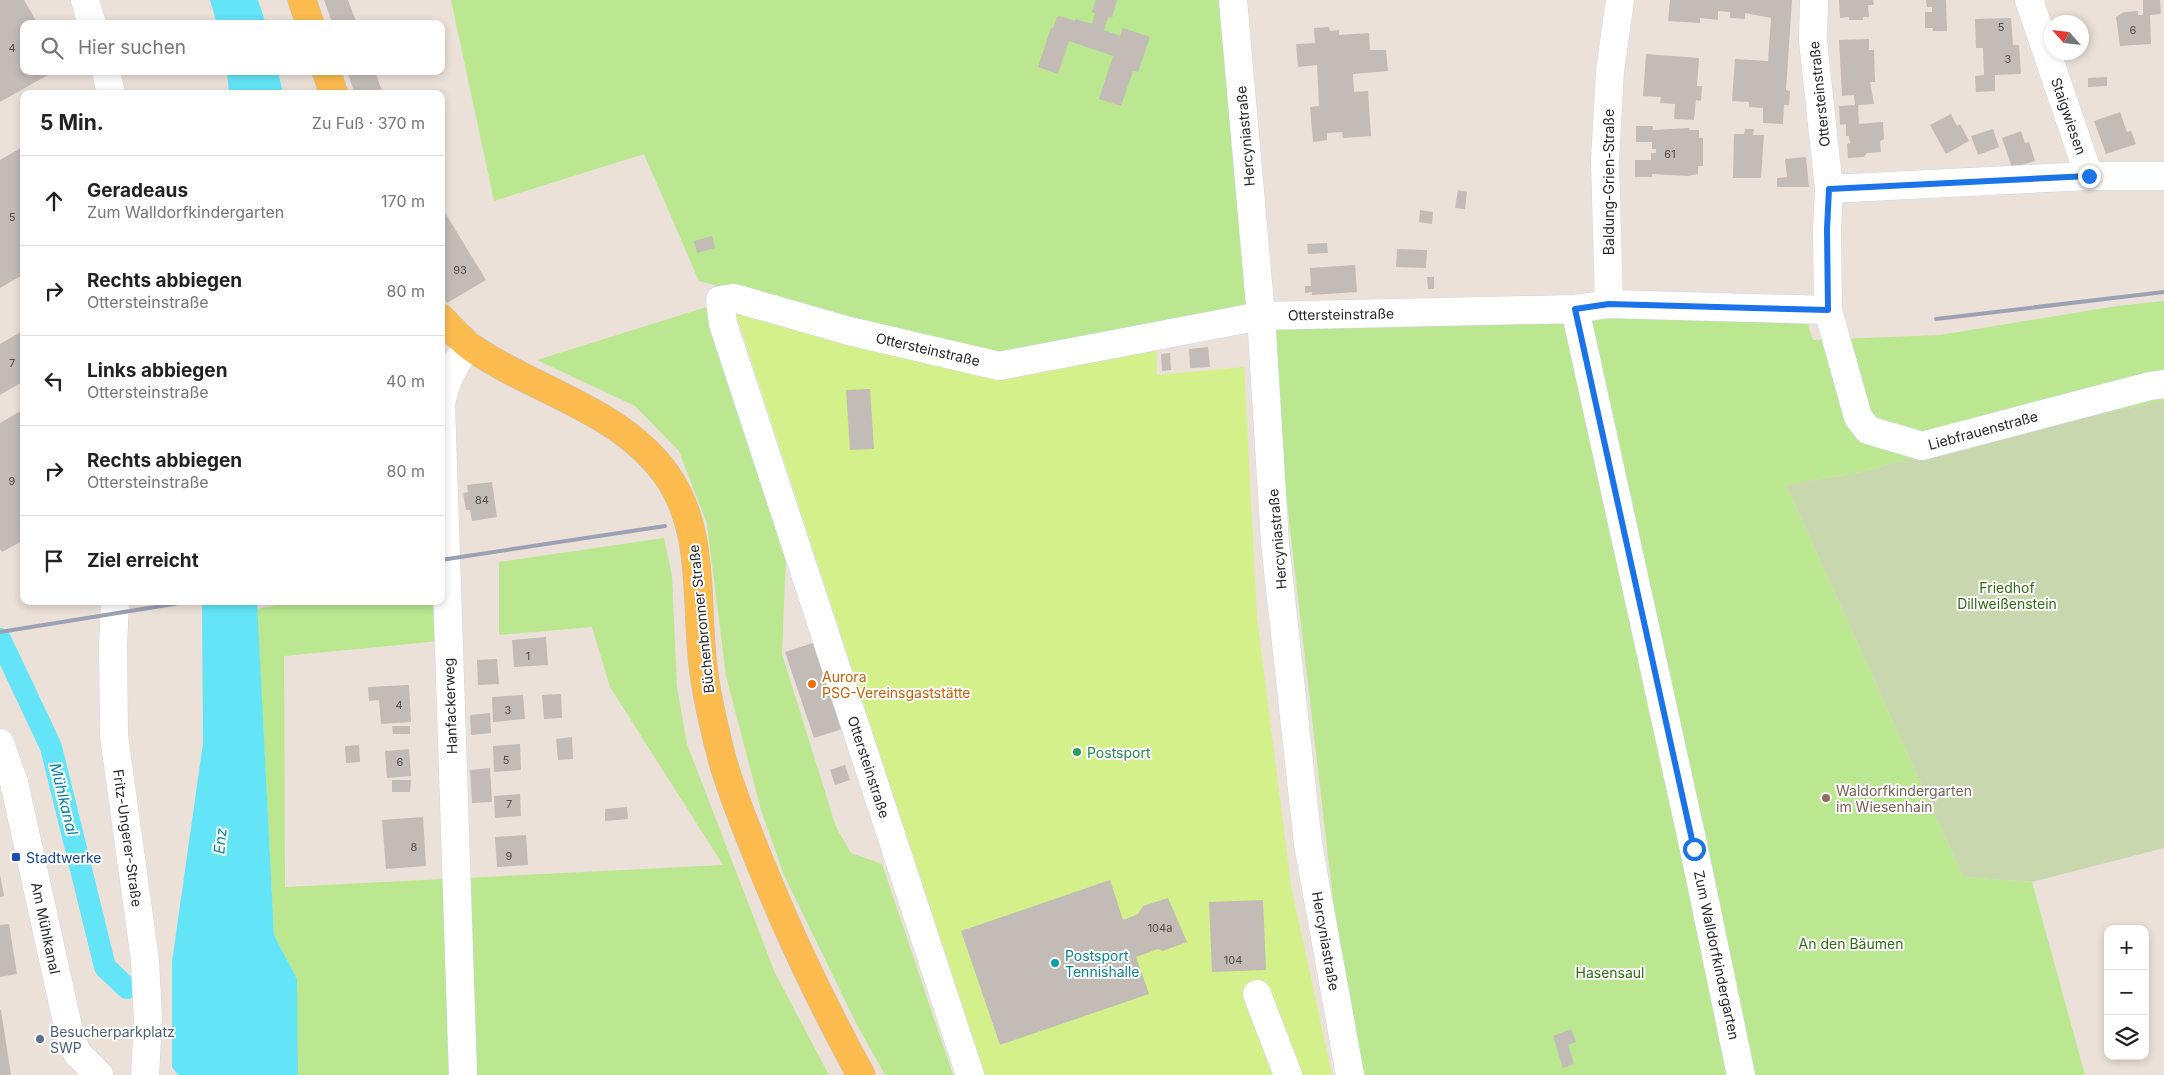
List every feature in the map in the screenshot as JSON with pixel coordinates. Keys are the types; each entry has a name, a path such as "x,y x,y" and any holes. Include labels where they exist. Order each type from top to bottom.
{"main road":[{"path":"302,0 309,20"},
{"path":"327,75 333,90"},
{"name":"Büchenbronner Straße","path":"445,322 469,345 488,357 585,409 624,433 653,457 667,475 678,494 689,520 697,556 702,656 710,710 722,759 777,904 809,974 861,1075"}],"street":[{"path":"85,0 91,20"},
{"name":"Hercyniastraße","path":"1233,0 1261,316 1276,543 1308,844 1350,1075"},
{"name":"Baldung-Grien-Straße","path":"1609,304 1605,160 1610,71 1620,0"},
{"name":"Ottersteinstraße","path":"970,1075 723,324 720,300 734,298 848,330 999,366 1261,316 1575,309 1609,304 1828,310 1827,229 1829,189 1813,42 1814,0"},
{"name":"Staigwiesen","path":"2029,0 2089,176"},
{"path":"107,75 110,90"},
{"path":"1829,189 2089,176 2164,176"},
{"name":"Zum Walldorfkindergarten","path":"1575,309 1742,1075"},
{"name":"Liebfrauenstraße","path":"1828,310 1858,417 1868,430 1922,446 2150,386 2164,384"},
{"name":"Hanfackerweg","path":"445,386 456,362 469,345"},
{"name":"Hanfackerweg","path":"445,526 463,1075"},
{"name":"Fritz-Ungerer-Straße","path":"115,605 113,646 114,736 145,960 148,1020 145,1075"},
{"name":"Am Mühlkanal","path":"0,743 14,782 70,1036 77,1053 99,1075"},
{"path":"1257,994 1288,1075"}],"green space":[{"path":"451,0 1227,0 1246,304 985,357 699,281 644,154 494,201"},
{"name":"An den Bäumen","path":"2164,301 2164,401 1964,443 1862,472 1786,485 1963,877 2032,882 2085,1075 1745,1075 1587,314 1806,320 1813,340 1940,335 2117,306"},
{"path":"713,305 786,554 782,654 836,827 851,853 882,864 953,1075 885,1075 855,1021 784,875 761,810 726,676 707,524 679,451 635,406 537,360"},
{"name":"Postsport","path":"736,314 995,375 1156,345 1157,375 1244,367 1257,617 1291,886 1332,1075 985,1075"},
{"name":"Hasensaul","path":"1574,316 1739,1075 1358,1075 1336,925 1266,321"},
{"name":"Friedhof Dillweißenstein","path":"2164,401 2164,848 2032,882 1963,877 1786,485 1862,472 1964,443"},
{"path":"664,538 672,576 677,687 687,744 775,973 829,1075 297,1075 297,979 274,935 257,609 277,605 438,605 440,641 284,656 285,887 723,865 610,687 592,627 499,635 499,562"}],"water":[{"path":"210,0 258,0 265,20 216,20"},
{"path":"227,75 279,75 282,90 229,90"},
{"name":"Enz","path":"202,605 257,605 274,935 297,979 298,1075 178,1075 172,1067 172,962 203,743"}],"building":[{"path":"0,0 24,0 36,20 20,20 20,75 48,75 0,102"},
{"path":"324,0 348,0 356,20 331,20"},
{"path":"1096,0 1117,0 1112,18 1108,17 1104,30 1120,36 1123,28 1150,37 1138,72 1133,71 1121,106 1099,99 1113,56 1069,41 1058,74 1038,67 1051,28 1053,28 1057,17 1060,16 1075,21 1075,19 1092,24 1095,13 1092,12"},
{"path":"1670,0 1792,0 1786,90 1790,91 1789,105 1784,105 1783,124 1763,123 1763,108 1749,107 1749,102 1732,101 1735,59 1768,61 1771,18 1745,13 1745,19 1730,18 1730,12 1718,11 1718,20 1700,18 1700,23 1668,21"},
{"path":"1839,0 1873,0 1874,5 1868,5 1869,17 1863,17 1863,20 1849,20 1849,17 1840,18"},
{"path":"1926,0 1946,0 1947,31 1933,31 1933,28 1925,28 1925,12 1932,12 1932,7 1927,7"},
{"path":"2143,0 2160,0 2161,14 2150,15 2151,44 2120,46 2116,17 2124,12 2138,11 2138,15 2143,15"},
{"path":"2011,18 2013,45 2019,45 2021,74 1995,75 1995,91 1976,92 1975,76 1984,75 1983,48 1976,48 1975,19"},
{"path":"1329,27 1330,31 1339,30 1339,35 1369,33 1370,50 1386,50 1388,71 1353,74 1354,92 1368,91 1371,136 1343,138 1342,132 1327,133 1327,140 1313,142 1310,107 1319,106 1317,65 1298,67 1296,44 1315,43 1314,28"},
{"path":"1869,39 1869,50 1874,50 1875,82 1870,82 1874,104 1858,105 1859,124 1883,122 1884,139 1880,141 1881,152 1867,153 1864,157 1848,158 1847,144 1850,143 1849,136 1846,136 1846,124 1840,125 1839,106 1855,105 1854,95 1842,96 1839,40"},
{"path":"1646,54 1699,58 1697,86 1702,86 1701,101 1696,100 1694,120 1674,119 1675,104 1660,103 1661,97 1643,96"},
{"path":"348,75 376,75 382,90 354,90"},
{"path":"2107,77 2107,86 2088,87 2088,78"},
{"path":"2120,112 2127,132 2131,131 2136,144 2106,154 2094,121"},
{"path":"1951,114 1957,126 1960,124 1969,141 1946,154 1930,125"},
{"path":"1636,126 1653,126 1653,130 1689,128 1690,130 1699,130 1699,138 1703,138 1703,166 1698,166 1698,174 1688,176 1652,174 1652,177 1635,177 1635,160 1651,160 1651,153 1656,153 1656,149 1652,149 1652,142 1636,142"},
{"path":"1745,129 1754,129 1753,135 1764,135 1761,178 1733,178 1734,134 1744,134"},
{"path":"1993,129 1999,147 1978,155 1971,136"},
{"path":"2021,131 2025,143 2029,142 2035,161 2012,168 2002,138"},
{"path":"20,148 20,276 0,288 0,160"},
{"path":"1806,157 1809,187 1777,187 1777,178 1787,177 1785,159"},
{"path":"1458,190 1467,192 1465,209 1455,208"},
{"path":"1420,210 1433,212 1432,224 1419,222"},
{"path":"445,213 486,280 447,303 445,300"},
{"path":"712,236 715,248 697,253 694,241"},
{"path":"1327,243 1328,253 1308,254 1307,244"},
{"path":"1397,249 1427,250 1426,268 1396,267"},
{"path":"1355,265 1357,292 1312,295 1312,292 1305,293 1305,286 1311,286 1310,268"},
{"path":"1427,277 1434,277 1434,289 1428,289"},
{"path":"20,332 20,383 0,395 0,344"},
{"path":"1208,347 1210,367 1190,368 1189,349"},
{"path":"1170,353 1171,370 1162,371 1161,354"},
{"path":"870,389 874,449 850,450 846,390"},
{"path":"20,411 20,542 2,552 0,549 0,423"},
{"path":"492,482 497,517 472,521 470,510 466,510 463,493 468,492 467,485"},
{"path":"546,637 548,665 514,667 512,640"},
{"path":"813,643 842,729 814,738 785,652"},
{"path":"497,659 499,684 478,685 477,660"},
{"path":"409,685 411,722 381,724 379,700 369,701 368,687"},
{"path":"561,694 562,718 544,719 542,695"},
{"path":"523,695 525,719 493,722 492,697"},
{"path":"490,713 491,733 471,735 470,715"},
{"path":"392,726 410,726 410,734 393,734"},
{"path":"572,737 573,759 558,760 556,739"},
{"path":"520,744 521,770 494,772 493,746"},
{"path":"359,745 360,762 346,763 345,746"},
{"path":"409,749 411,776 387,778 385,751"},
{"path":"845,765 850,780 835,785 830,770"},
{"path":"490,768 492,802 472,803 470,770"},
{"path":"392,780 411,780 410,792 392,792"},
{"path":"520,794 521,816 495,818 494,796"},
{"path":"627,807 628,819 605,821 605,809"},
{"path":"423,817 426,866 386,869 382,820"},
{"path":"526,835 528,865 497,867 495,837"},
{"path":"0,874 4,896 0,897"},
{"name":"Postsport Tennishalle","path":"1110,880 1123,920 1138,914 1143,906 1168,898 1187,942 1163,951 1158,949 1136,957 1149,994 1000,1045 961,931"},
{"path":"1263,900 1266,970 1212,972 1209,902"},
{"path":"9,924 17,974 0,977 0,925"},
{"path":"1,1010 11,1075 0,1075"},
{"path":"1571,1029 1576,1042 1568,1045 1574,1064 1563,1068 1553,1036"}],"waterway":[{"name":"Mühlkanal","path":"0,639 51,747 105,967 127,988"}],"railway":[{"path":"1936,319 2164,292"},
{"path":"445,559 665,526"},
{"path":"0,632 167,605"}],"place":[{"name":"Aurora PSG-Vereinsgaststätte","path":"812,684"},
{"name":"Postsport","path":"1077,752"},
{"name":"Waldorfkindergarten im Wiesenhain","path":"1826,798"},
{"name":"Stadtwerke","path":"16,857"},
{"name":"Postsport Tennishalle","path":"1055,963"},
{"name":"Besucherparkplatz SWP","path":"40,1039"}],"route":[{"path":"1694,849 1575,309 1609,304 1828,310 1827,229 1829,189 2089,176"}]}
